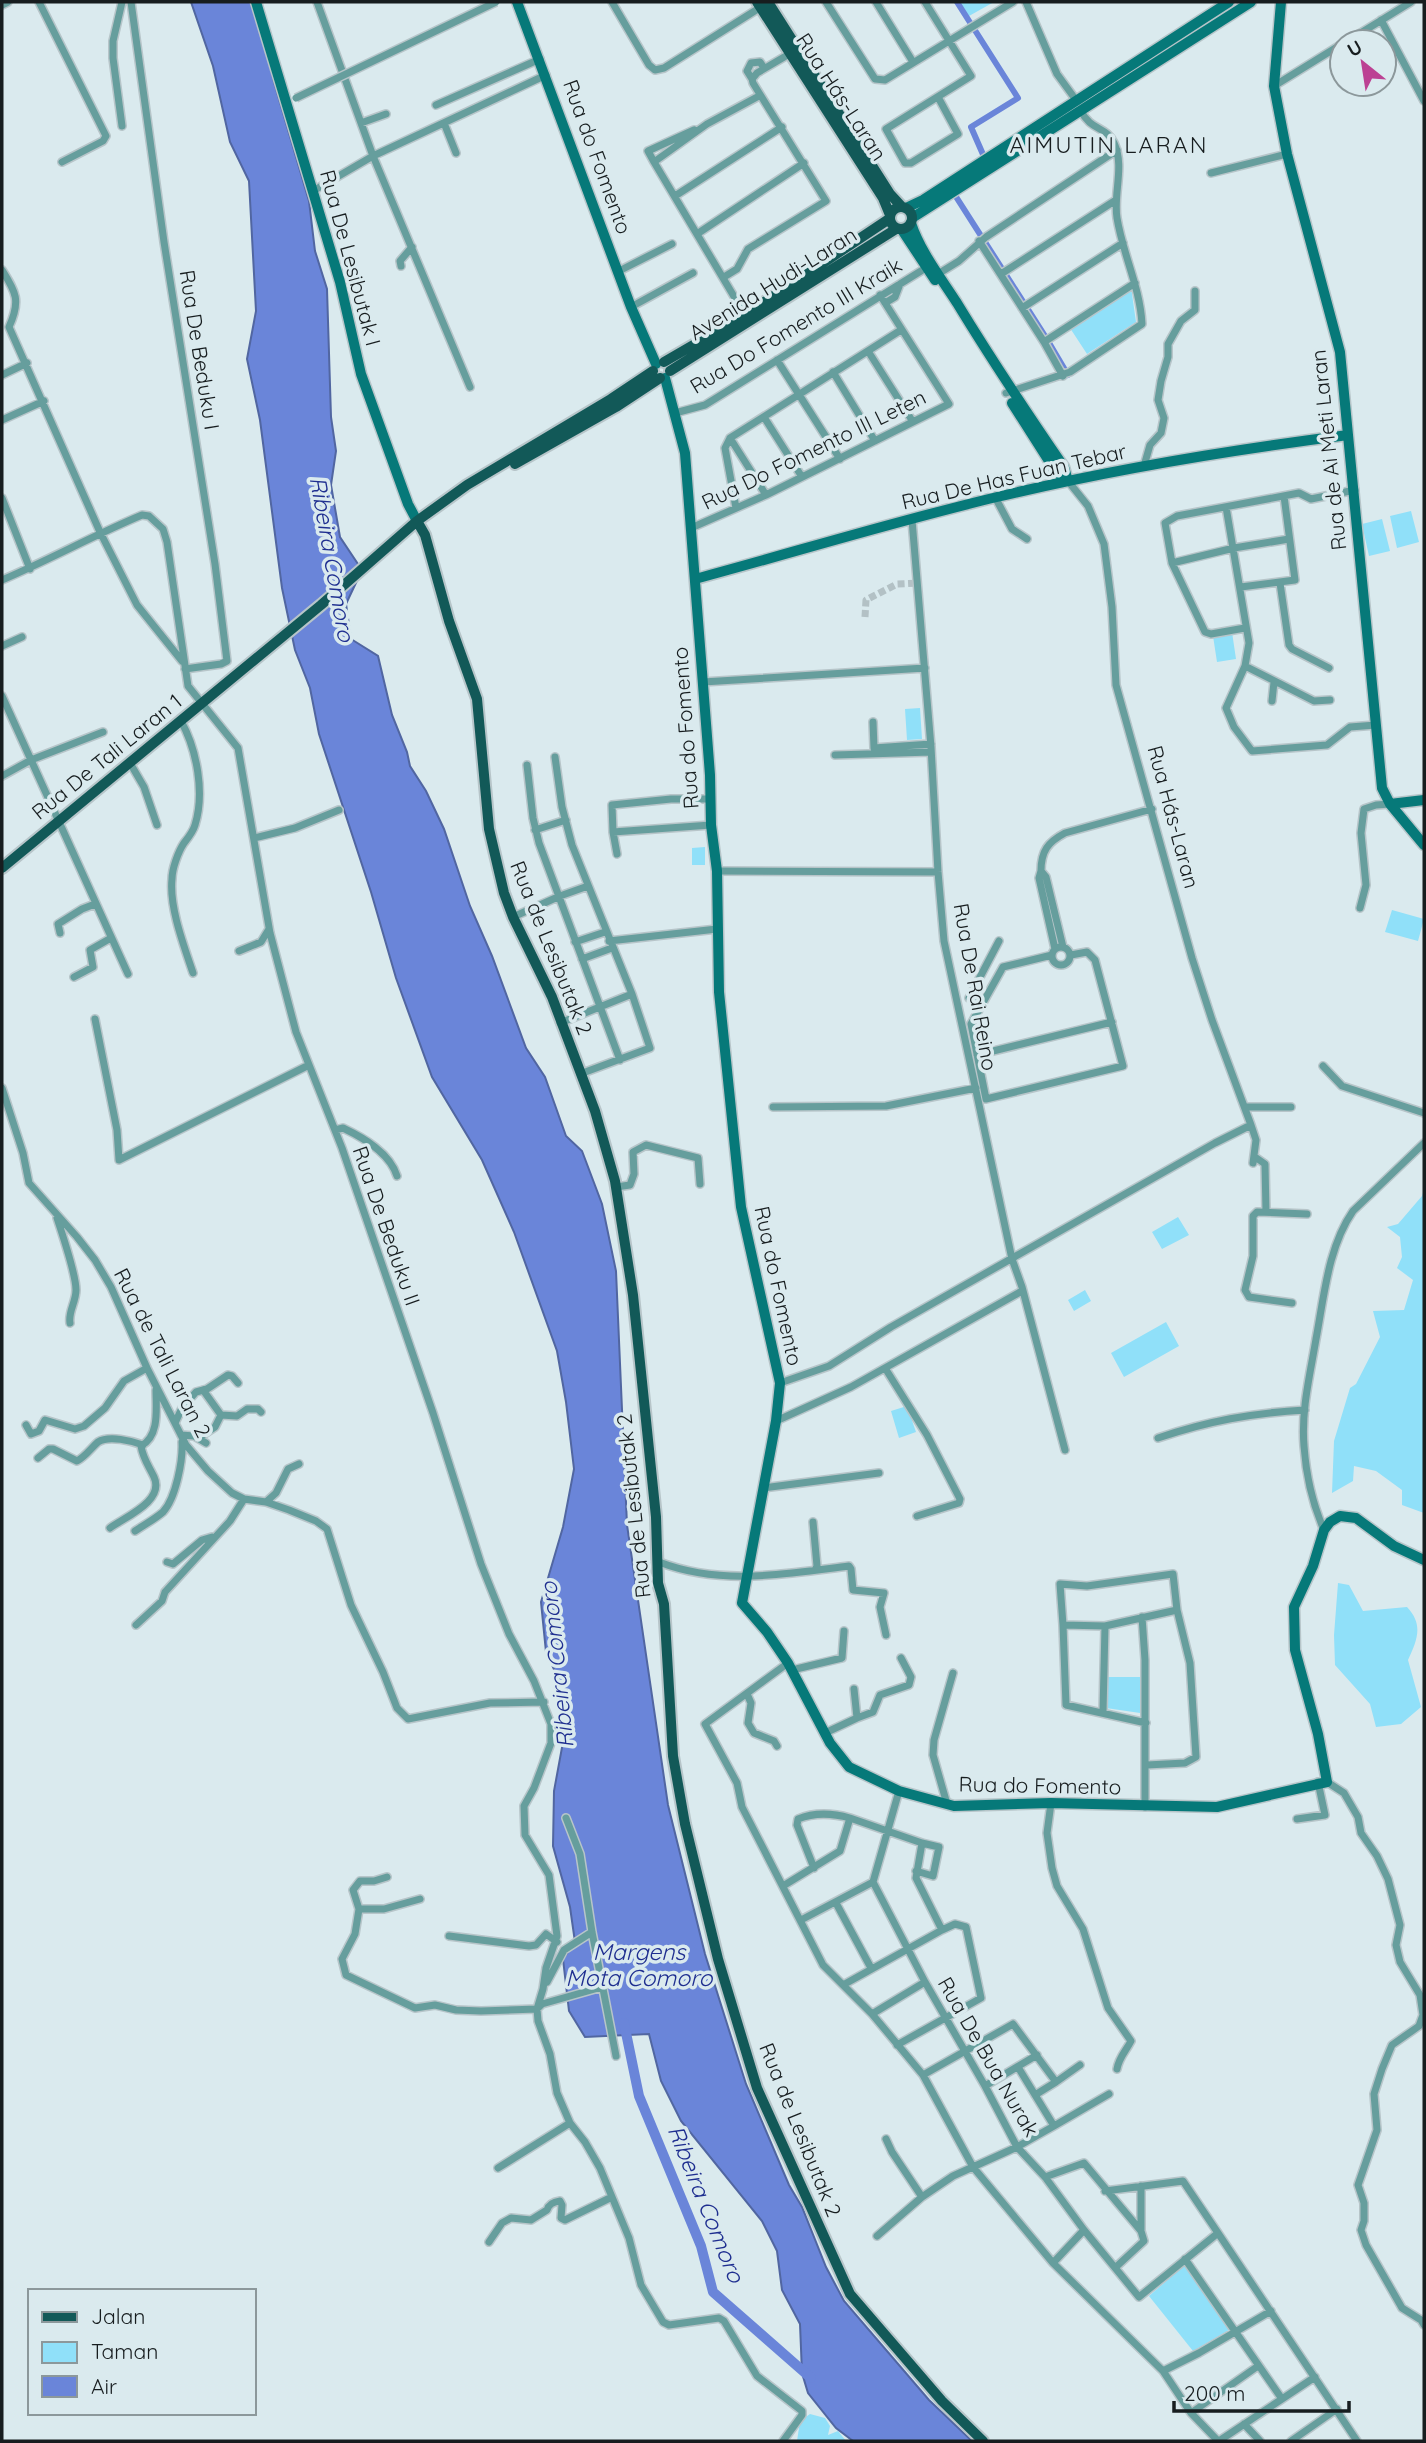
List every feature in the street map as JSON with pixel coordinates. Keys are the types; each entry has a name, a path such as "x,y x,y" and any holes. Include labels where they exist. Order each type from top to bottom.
{"main road":[{"name":"Rua Hás-Laran","path":"762,4 891,194 901,219"},
{"path":"661,371 745,315 901,219"},
{"name":"Avenida Hudi-Laran","path":"413,525 467,485 548,435 614,403 901,219"},
{"name":"Rua De Tali Laran 1","path":"2,868 204,703 413,525"},
{"name":"Rua de Lesibutak 2","path":"413,525 425,535 449,621 477,699 489,829 496,863 513,917 552,997 595,1111 616,1187 633,1295 656,1517 658,1583 664,1604 673,1756 681,1802 718,1959 757,2088 850,2294 942,2401 983,2441"}],"street":[{"path":"2,5 8,2"},
{"path":"39,2 106,136 103,141 62,162"},
{"path":"122,2 113,41 122,127"},
{"name":"Rua De Beduku I","path":"131,2 164,242 215,564 227,661 221,664 184,666"},
{"name":"Rua De Lesibutak I","path":"256,2 291,100 313,191 340,282 361,374 380,422 413,525"},
{"path":"317,2 373,156 470,387"},
{"path":"291,100 496,2"},
{"name":"Rua do Fomento","path":"517,2 547,75 631,307 661,371 685,453 717,871 719,992 741,1207 780,1383 776,1421 742,1604 767,1632 790,1666 830,1743 849,1768 899,1791 954,1806 1051,1803 1217,1807 1322,1782"},
{"path":"612,2 649,65 655,70 664,68 762,4"},
{"path":"826,2 875,79 885,80 1013,2"},
{"path":"876,2 913,62"},
{"path":"925,2 971,76 886,129 905,163 911,163 958,134 938,97"},
{"path":"1027,2 1057,74 1076,100"},
{"path":"901,219 923,200 1229,2"},
{"name":"Avenida Hudi-Laran","path":"901,219 1081,111 1251,2"},
{"name":"Rua de Ai Meti Laran","path":"1281,2 1275,86 1287,154 1340,352 1382,788 1390,804 1424,845"},
{"path":"1368,28 1411,2"},
{"path":"1381,20 1424,101"},
{"path":"1275,86 1328,53"},
{"path":"724,277 737,269 748,248 826,201 782,127 759,96 752,79 764,68 796,56"},
{"path":"436,105 540,59"},
{"path":"313,191 373,156 547,75"},
{"path":"745,315 648,151 759,96"},
{"path":"1009,392 1066,374 1142,324 1141,307 1116,217 1117,150 1113,139 1105,131 1091,125 1081,111"},
{"path":"361,123 386,114"},
{"path":"444,123 456,153"},
{"path":"654,162 707,124"},
{"path":"675,196 782,127"},
{"path":"938,274 959,261 983,239 1117,150"},
{"path":"1210,173 1287,154"},
{"path":"697,234 804,163"},
{"path":"1004,272 1116,200"},
{"name":"Rua Hás-Laran","path":"901,219 915,233 930,265 1009,392"},
{"path":"983,239 1066,374"},
{"path":"1025,306 1123,243"},
{"path":"619,271 672,244"},
{"path":"401,266 400,261 412,247"},
{"name":"Rua Hás-Laran","path":"930,265 938,274 1056,472 1069,481 1088,506 1104,544 1112,607 1116,685 1153,810 1192,958 1256,1140 1254,1160 1265,1164 1266,1212"},
{"name":"Rua Do Fomento III Kraik","path":"675,413 705,405 930,265"},
{"path":"2,270 5,283 17,297 16,313 6,328 27,363 100,532 137,605 184,666"},
{"path":"631,307 693,273"},
{"path":"885,303 895,297 900,283"},
{"path":"1047,340 1135,283"},
{"path":"1144,466 1150,445 1161,433 1164,418 1158,400 1168,357 1168,344 1181,321 1195,310 1195,291"},
{"name":"Rua Do Fomento III Leten","path":"691,528 766,495 949,404 880,295"},
{"path":"736,508 725,448 730,438 901,330"},
{"path":"868,351 913,422"},
{"path":"776,360 840,459"},
{"path":"2,375 27,363"},
{"path":"833,372 875,440"},
{"path":"2,420 44,401"},
{"path":"764,417 802,477"},
{"name":"Rua De Has Fuan Tebar","path":"695,579 995,497 1144,466 1348,435"},
{"path":"730,438 766,495"},
{"path":"1245,628 1212,634 1205,632 1172,563 1165,523 1177,516 1298,493 1311,499 1355,490"},
{"path":"1241,587 1292,582 1296,577 1284,496"},
{"path":"995,497 1012,529 1027,539"},
{"path":"2,498 30,569"},
{"path":"1226,507 1249,643 1245,666 1226,708 1234,727 1252,751 1326,745 1350,727 1376,725"},
{"path":"2,580 30,569 100,532 142,515 149,516 163,529 169,552 188,686 204,703"},
{"name":"Rua De Rai Reino","path":"912,520 944,941 1012,1259 1065,1450"},
{"path":"1172,563 1234,548 1289,539"},
{"path":"1280,583 1289,645 1329,668"},
{"path":"2,646 22,637"},
{"path":"1245,666 1314,701 1330,700"},
{"path":"703,682 925,668"},
{"path":"1272,701 1274,682"},
{"path":"2,696 128,974"},
{"name":"Rua De Beduku II","path":"204,703 238,748 270,929 296,1032 335,1130 433,1413 481,1564 509,1634 544,1702 551,1724 551,1743 534,1788 524,1806 524,1816 525,1835 549,1875 557,1942"},
{"path":"181,721 189,736 195,758 199,795 195,826 182,846 172,878 180,932 192,973"},
{"path":"873,722 874,748 931,748"},
{"path":"2,776 31,760 103,732"},
{"path":"835,755 931,748"},
{"path":"555,757 572,845 610,945 632,994 650,1048 579,1074"},
{"path":"130,762 144,787 157,825"},
{"path":"527,765 535,830 620,1060"},
{"path":"617,854 609,805 671,799 710,799"},
{"path":"1360,908 1366,885 1361,833 1364,809 1376,805 1424,800"},
{"path":"254,838 295,828 339,810"},
{"path":"1071,955 1087,952 1095,960 1124,1066 986,1099 971,1024 1003,967 1057,950 1068,950 1070,960 1062,966 1053,961 1057,950 1046,877 1041,871 1045,848 1053,839 1065,833 1153,810"},
{"path":"535,830 566,820"},
{"path":"614,832 712,825"},
{"path":"717,871 938,872"},
{"path":"513,917 559,895 588,886"},
{"path":"60,933 58,923 95,904"},
{"path":"239,951 261,942 270,929"},
{"path":"582,959 610,945 717,929"},
{"path":"575,942 605,932"},
{"path":"74,977 93,967 90,950 111,938"},
{"path":"982,1004 968,998 999,941"},
{"path":"560,1023 632,994"},
{"path":"95,1019 117,1129 119,1160 309,1065"},
{"path":"977,1055 1112,1022"},
{"path":"1323,1066 1342,1086 1424,1114"},
{"name":"Rua de Tali Laran 2","path":"2,1088 23,1153 29,1183 77,1237 106,1278 146,1368 186,1445 208,1471 232,1493 244,1499 266,1502 316,1521 327,1529 351,1605 397,1708 408,1719 490,1703 544,1702"},
{"path":"773,1107 886,1106 976,1088"},
{"path":"1246,1107 1292,1107"},
{"path":"780,1383 829,1366 891,1327 1251,1125"},
{"path":"335,1130 343,1128 357,1135 390,1159 397,1176"},
{"path":"1324,1530 1318,1517 1304,1444 1308,1376 1325,1286 1344,1224 1365,1197 1420,1150 1424,1143"},
{"path":"616,1187 630,1185 634,1174 634,1152 646,1145 698,1158 700,1184"},
{"path":"1292,1303 1249,1297 1245,1290 1253,1256 1254,1213 1307,1214"},
{"path":"56,1214 76,1282 76,1294 69,1315 71,1323"},
{"path":"776,1421 823,1401 886,1368 1023,1291"},
{"path":"26,1425 31,1434 39,1431 45,1420 75,1429 84,1426 105,1408 124,1381 146,1368"},
{"path":"886,1368 947,1471 960,1499 951,1507 917,1516"},
{"path":"175,1423 187,1401 196,1392 228,1375 238,1383"},
{"path":"141,1446 148,1441 156,1421 156,1386"},
{"path":"203,1390 221,1415"},
{"path":"221,1415 237,1416 247,1409 258,1409 261,1412"},
{"path":"1158,1438 1200,1423 1305,1410"},
{"path":"135,1531 167,1506 181,1462 181,1436 202,1440 215,1427 221,1415"},
{"path":"38,1458 53,1448 77,1461 105,1440 127,1440 143,1445 144,1462 155,1481 154,1495 148,1503 110,1528"},
{"path":"266,1502 276,1493 288,1469 299,1464"},
{"path":"763,1488 879,1473"},
{"path":"135,1625 162,1601 164,1592 233,1517 244,1499"},
{"path":"1297,1819 1325,1815 1318,1734 1295,1650 1294,1607 1313,1566 1324,1530 1340,1516 1356,1518 1394,1546 1424,1560"},
{"path":"813,1522 817,1566 815,1570"},
{"path":"167,1562 173,1564 202,1540 213,1537"},
{"path":"659,1562 692,1571 747,1578 849,1566 853,1590 884,1593 880,1607 886,1635"},
{"path":"1146,1723 1066,1705 1060,1584 1087,1586 1173,1574 1177,1610 1190,1662 1196,1757 1185,1763 1147,1765"},
{"path":"1063,1625 1105,1626 1177,1610"},
{"path":"1142,1617 1147,1765 1145,1807"},
{"path":"1103,1712 1105,1626"},
{"path":"844,1631 842,1658 790,1666 705,1724 737,1783 742,1807 823,1965 872,2014 923,2075 973,2167 1053,2263 1163,2371 1191,2413 1218,2441 1315,2377"},
{"path":"825,1733 873,1712 880,1695 909,1685 911,1677 901,1658"},
{"path":"947,1804 933,1755 934,1740 953,1674"},
{"path":"854,1689 857,1718"},
{"path":"747,1694 751,1703 748,1723 754,1733 774,1741 777,1745"},
{"path":"1322,1782 1344,1793 1358,1817 1359,1828 1388,1879 1400,1926 1396,1945 1400,1962 1420,1995 1423,2015 1419,2026 1392,2045 1382,2069 1374,2094 1377,2130 1357,2185 1363,2203 1362,2230 1366,2245 1402,2308 1424,2325"},
{"path":"801,1920 873,1881 899,1791"},
{"path":"1051,1803 1047,1833 1057,1886 1083,1929 1108,2008 1131,2041 1128,2049 1122,2052 1117,2069"},
{"path":"814,1868 797,1825 798,1819 835,1814 939,1847 933,1876 916,1871"},
{"path":"566,1818 580,1854 616,2056"},
{"path":"783,1886 840,1851 850,1818"},
{"path":"922,1843 916,1878 942,1930"},
{"path":"387,1877 370,1882 360,1881 353,1890 359,1909 355,1934 342,1959 346,1975 355,1980 415,2008 435,2006 468,2010 537,2009 542,2004 603,1987"},
{"name":"Rua De Bua Nurak","path":"873,1881 925,1982 1017,2147 1045,2177 1084,2231 1139,2297 1185,2259"},
{"path":"359,1909 384,1909 420,1899"},
{"path":"836,1903 871,1968"},
{"path":"843,1985 942,1930 955,1924 966,1927 981,1998 897,2045"},
{"path":"592,1932 564,1950 552,1967 537,2009 550,2054 557,2093 570,2123 600,2168 629,2238 641,2285 663,2322 669,2326 719,2318 723,2321 757,2375 802,2411 802,2415 783,2441"},
{"path":"449,1936 533,1946 546,1934 557,1942 546,1968 543,1989"},
{"path":"872,2014 925,1982"},
{"path":"923,2075 1013,2024 1056,2082"},
{"path":"985,2086 1037,2055"},
{"path":"1035,2095 1080,2065"},
{"path":"1018,2067 1054,2126"},
{"path":"877,2236 922,2197 953,2176 1017,2147 1109,2094"},
{"path":"498,2168 570,2123"},
{"path":"886,2139 922,2197"},
{"path":"1045,2177 1084,2163 1141,2231"},
{"path":"1105,2191 1183,2181 1357,2441"},
{"path":"1115,2267 1144,2241 1141,2231 1140,2186"},
{"path":"489,2242 502,2223 510,2218 531,2220 559,2201 562,2205 561,2218 565,2220 612,2197"},
{"path":"1053,2263 1084,2231"},
{"path":"1218,2233 1185,2259 1282,2399"},
{"path":"1163,2371 1271,2311"},
{"path":"1191,2413 1258,2366"},
{"path":"1291,2441 1337,2409"},
{"path":"1244,2424 1260,2441"}],"green space":[{"path":"960,2 994,2 969,16"},
{"path":"1131,287 1136,322 1087,354 1070,328"},
{"path":"1411,511 1419,542 1397,548 1390,516"},
{"path":"1382,519 1390,551 1369,556 1362,524"},
{"path":"1232,632 1236,659 1217,662 1213,636"},
{"path":"920,708 922,739 907,740 905,709"},
{"path":"705,847 705,865 692,865 692,848"},
{"path":"1392,910 1424,919 1418,941 1385,932"},
{"path":"1424,1189 1424,1513 1402,1505 1402,1490 1376,1471 1354,1466 1353,1481 1332,1493 1334,1441 1350,1388 1356,1384 1380,1337 1373,1311 1404,1310 1413,1280 1397,1268 1402,1257 1400,1237 1387,1227 1398,1224 1422,1196"},
{"path":"1178,1217 1189,1235 1162,1249 1152,1232"},
{"path":"1085,1290 1091,1301 1074,1311 1068,1300"},
{"path":"1166,1322 1179,1346 1124,1377 1111,1353"},
{"path":"907,1406 916,1432 899,1438 891,1411"},
{"path":"1338,1583 1349,1585 1363,1611 1407,1607 1416,1620 1416,1639 1408,1660 1421,1707 1401,1724 1376,1727 1370,1704 1335,1665"},
{"path":"1106,1677 1141,1677 1140,1713 1106,1708"},
{"path":"1186,2264 1229,2330 1193,2351 1149,2296"},
{"path":"810,2414 825,2418 830,2426 828,2435 838,2431 846,2441 797,2441 800,2421"}],"water":[{"name":"Margens Mota Comoro","path":"191,2 254,2 309,201 315,251 327,289 331,417 336,451 331,485 340,537 362,570 346,604 351,639 378,656 392,715 410,766 426,791 444,829 470,906 492,956 526,1048 545,1077 566,1136 582,1151 602,1204 616,1271 627,1525 668,1805 705,1954 746,2084 826,2267 844,2301 929,2400 972,2441 853,2441 836,2428 808,2393 802,2373 800,2324 782,2290 777,2251 762,2221 681,2121 661,2081 649,2034 585,2037 569,2011 563,1959 575,1942 570,1907 553,1846 554,1791 570,1704 546,1652 541,1602 563,1527 574,1469 557,1351 514,1232 482,1160 432,1077 396,978 319,734 310,688 295,650 282,588 260,420 247,359 256,311 249,181 230,142 213,66"}],"waterway":[{"path":"957,2 1018,98 971,127 985,159"},
{"path":"953,192 1045,336 1068,375 1065,376"},
{"name":"Ribeira Comoro","path":"624,2023 639,2096 701,2246 713,2292 811,2378"}],"tunnel":[{"path":"865,617 866,600 897,584 918,583"}],"district":[{"name":"AIMUTIN LARAN","path":"1109,145"}]}
